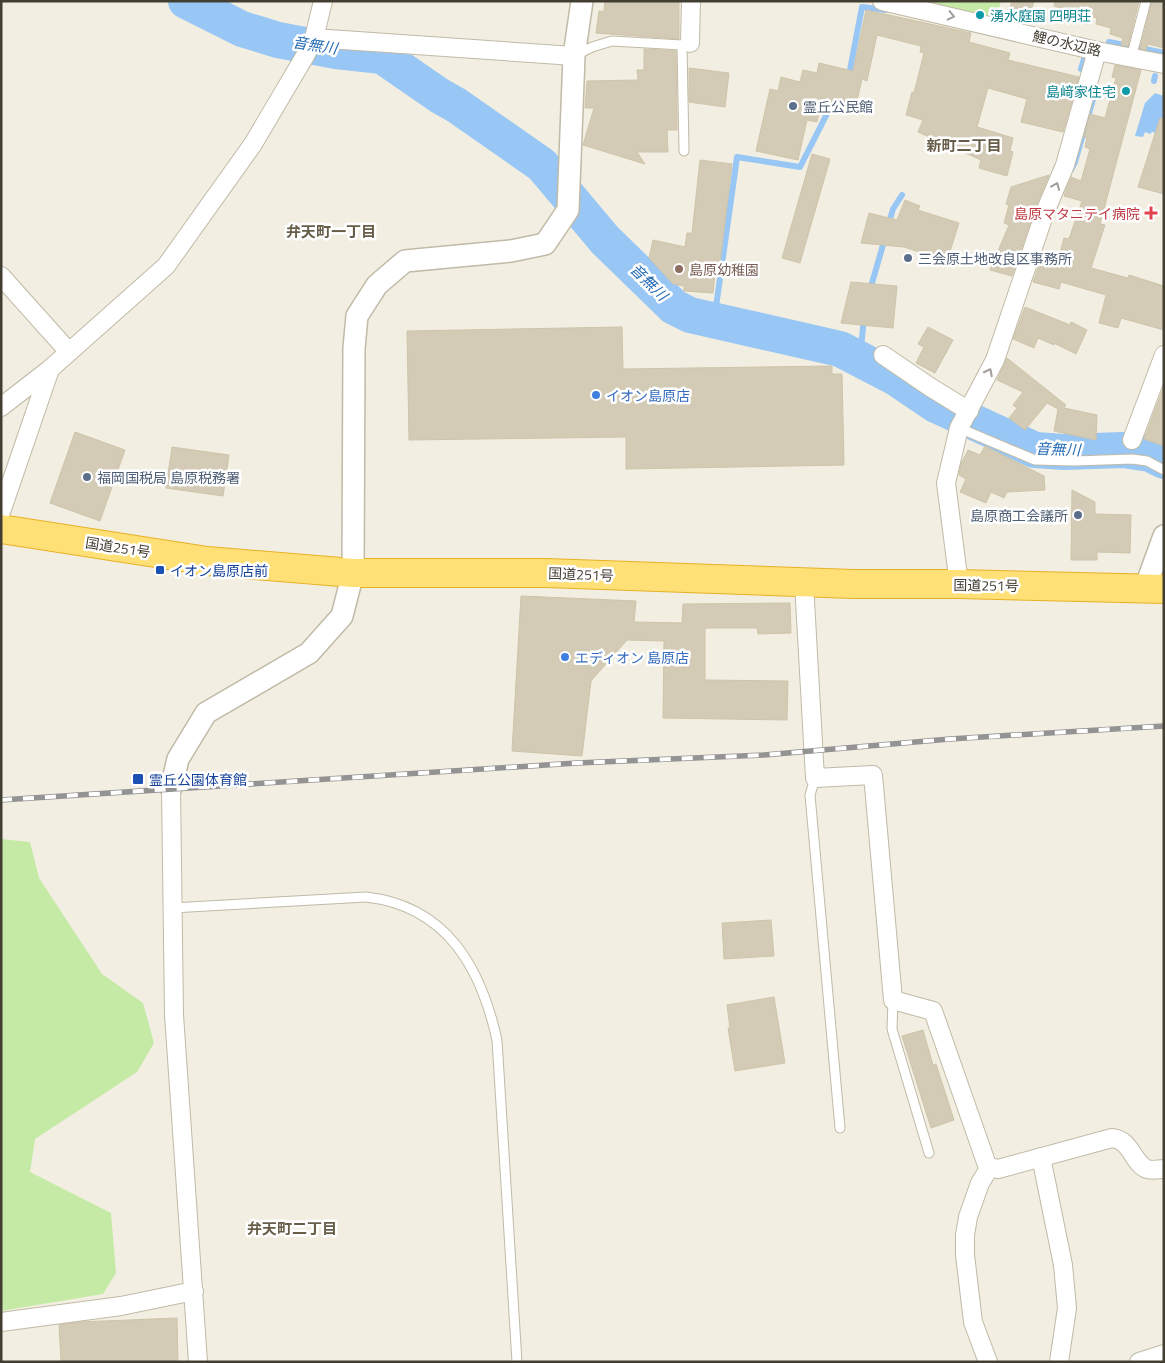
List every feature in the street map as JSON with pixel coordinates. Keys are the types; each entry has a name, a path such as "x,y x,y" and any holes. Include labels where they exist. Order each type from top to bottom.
{"highway":[{"name":"国道251号","path":"1,529 207,561 353,573 546,573 804,583 959,584 1154,589"}],"street":[{"path":"1,407 50,369 166,266 253,144 311,46 323,1"},
{"path":"198,1362 174,1015 170,788 178,759 206,713 309,653 342,616 353,573 354,348 357,316 376,285 405,261 511,252 545,244 568,210 574,56 582,1"},
{"path":"686,44 690,1"},
{"name":"鯉の水辺路","path":"882,1 1097,51 1164,64"},
{"path":"311,46 574,56"},
{"path":"959,584 946,483 964,420 995,360 1045,212 1065,165 1097,51"},
{"path":"1,276 69,352"},
{"path":"1132,440 1158,386 1164,354"},
{"path":"883,355 930,387 964,420"},
{"path":"1,512 5,491 50,369"},
{"path":"1154,589 1164,536"},
{"path":"804,583 815,778 873,775 893,1000 933,1011 987,1165 998,1169 1112,1138 1123,1141 1144,1167 1151,1170 1164,1169"},
{"path":"1041,1157 1063,1265 1066,1299 1065,1327 1059,1362"},
{"path":"988,1362 973,1322 965,1255 965,1235 968,1217 980,1183 990,1167"},
{"path":"1,1322 121,1306 194,1291"},
{"path":"1140,1362 1164,1354"}],"lane":[{"path":"1131,58 1146,1"},
{"path":"574,56 592,47 612,41 686,44 684,151"},
{"path":"964,420 1035,460 1132,459 1147,461 1164,470"},
{"path":"1132,440 1132,459"},
{"path":"815,778 810,795 840,1128"},
{"path":"172,908 366,897 386,899 416,910 431,920 444,931 459,950 470,965 482,990 497,1040 517,1362"},
{"path":"893,1000 892,1029 930,1153"}],"green space":[{"name":"湧水庭園 四明荘","path":"927,1 1001,1 995,23 926,7"},
{"path":"1,839 30,842 39,878 102,974 143,1003 154,1043 137,1072 35,1139 30,1172 111,1213 116,1273 103,1294 1,1311"}],"water":[{"path":"1155,93 1164,96 1164,125 1156,133 1152,132 1150,134 1145,132 1143,137 1135,136 1145,103"}],"building":[{"path":"605,1 679,1 679,39 596,33 599,11 604,12"},
{"path":"1012,1 1034,1 1028,23 1007,18"},
{"path":"1055,1 1139,1 1128,46 1121,45 1123,38 1110,34 1111,28 1096,24 1097,18 1054,6"},
{"path":"1152,1 1164,1 1164,48 1148,44 1146,50 1140,49"},
{"path":"866,10 971,33 969,42 1010,53 1008,60 1079,77 1063,132 1021,122 1027,99 988,88 977,127 1013,138 1010,151 1013,152 1007,176 979,168 981,160 918,132 923,120 906,115 912,92 914,93 924,53 920,52 921,46 877,35 867,81 862,79 855,109 821,103 817,122 807,120 798,160 756,151 770,89 778,91 781,77 800,82 803,70 817,73 819,63 853,71"},
{"path":"644,49 676,51 677,114 677,130 667,130 668,152 637,152 645,164 583,145 594,108 585,108 587,81 638,80 637,70 644,70"},
{"path":"1115,65 1141,70 1100,224 1105,225 1091,268 1128,278 1129,275 1164,286 1164,330 1121,318 1118,328 1099,323 1106,295 1061,282 1059,289 1033,282 1043,253 1059,257 1064,238 1069,239 1082,201 1064,196 1071,177 1081,181 1090,149 1085,147 1087,138 1084,137 1090,114 1105,118 1116,78 1112,77"},
{"path":"689,68 729,73 725,107 689,102"},
{"path":"1160,118 1164,119 1164,194 1138,187"},
{"path":"812,154 830,159 800,263 782,258"},
{"path":"700,160 732,164 720,263 716,263 713,293 684,291 684,286 673,284 649,258 653,240 685,247 687,233 692,233"},
{"path":"1049,175 1012,276 990,270 1009,225 1004,223 1009,205 1006,204 1011,187"},
{"path":"905,200 920,206 918,210 959,223 947,261 904,247 861,243 869,213 897,220"},
{"path":"851,282 897,286 893,328 841,323"},
{"path":"1025,307 1070,325 1071,322 1087,330 1076,354 1054,343 1054,345 1038,338 1034,348 1013,339"},
{"path":"622,327 623,369 832,366 832,374 842,374 844,465 626,469 626,437 409,440 407,331"},
{"path":"928,327 953,340 935,373 916,363 924,347 918,344"},
{"path":"1007,358 1066,405 1064,408 1097,415 1096,440 1054,431 1058,409 1047,403 1025,430 1009,418 1017,408 1013,405 1023,392 997,380"},
{"path":"1164,386 1164,446 1144,439"},
{"name":"福岡国税局 島原税務署","path":"75,432 125,450 100,521 50,503"},
{"path":"985,446 1044,476 1045,490 1007,492 1004,498 991,492 986,503 960,492 966,479 959,475 961,464 968,450 980,455"},
{"path":"172,447 229,455 223,496 166,488"},
{"path":"1072,490 1095,502 1095,514 1131,515 1130,553 1097,552 1097,560 1071,560"},
{"path":"521,596 636,601 634,622 682,623 683,604 790,603 791,633 758,634 757,628 705,628 705,680 788,681 787,720 663,718 664,641 627,640 591,681 582,756 512,751"},
{"path":"771,920 774,956 724,959 722,923"},
{"path":"774,997 785,1063 735,1071 728,1028 730,1028 727,1005"},
{"path":"923,1030 933,1065 936,1064 954,1120 931,1128 902,1036"},
{"path":"177,1318 178,1362 61,1362 59,1325 79,1322"}],"waterway":[{"name":"音無川","path":"186,1 242,29 278,40 336,51 382,56 542,165 605,240 674,307 690,315 840,349 896,378 936,405 1035,450 1064,452 1123,450 1150,454 1164,461"},
{"path":"846,76 850,70 862,7 886,10"},
{"path":"1108,46 1109,42 1129,46"},
{"path":"1140,48 1164,53"},
{"path":"1081,69 1085,56"},
{"path":"1154,81 1155,76"},
{"path":"1071,170 1094,96"},
{"path":"714,321 737,157 800,167 835,98"},
{"path":"888,226 893,209 902,195"},
{"path":"870,290 885,238"},
{"path":"860,359 864,317"}],"railway":[{"path":"1,800 577,763 764,755 950,739 1164,726"}],"place":[{"name":"湧水庭園 四明荘","path":"980,15"},
{"name":"島﨑家住宅","path":"1126,91"},
{"name":"霊丘公民館","path":"793,106"},
{"name":"島原マタニテイ病院","path":"1151,213"},
{"name":"三会原土地改良区事務所","path":"908,258"},
{"name":"島原幼稚園","path":"679,269"},
{"name":"イオン島原店","path":"596,395"},
{"name":"福岡国税局 島原税務署","path":"87,477"},
{"name":"島原商工会議所","path":"1078,515"},
{"name":"イオン島原店前","path":"160,570"},
{"name":"エディオン 島原店","path":"565,657"},
{"name":"霊丘公園体育館","path":"138,779"}],"district":[{"name":"新町二丁目","path":"964,145"},
{"name":"弁天町一丁目","path":"331,231"},
{"name":"弁天町二丁目","path":"292,1228"}]}
